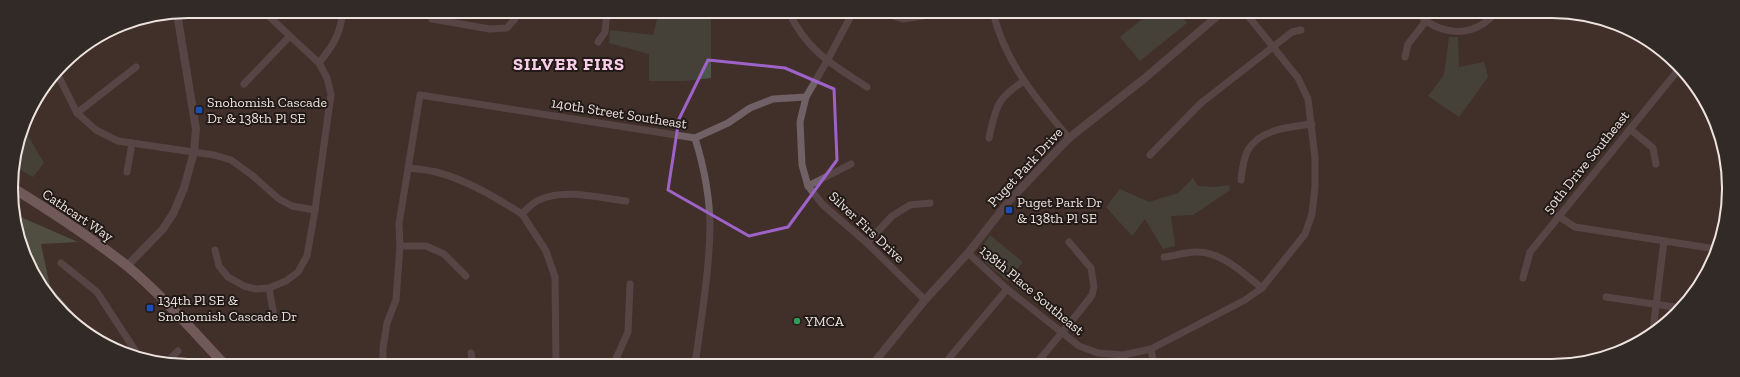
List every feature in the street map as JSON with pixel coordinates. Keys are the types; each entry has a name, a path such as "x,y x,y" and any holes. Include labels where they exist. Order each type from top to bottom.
{"main road":[{"name":"Cathcart Way","path":"18,191 79,230 127,266 157,294 219,359"}],"street":[{"path":"127,266 163,228 174,212 184,188 194,152 196,129 178,18"},
{"path":"215,250 219,266 228,277 244,286 256,289 269,288 286,281 298,272 306,256 315,210 331,94 327,78 319,63 270,18"},
{"path":"319,63 337,39 341,29 342,18"},
{"path":"432,18 490,29 507,28 515,20 515,18"},
{"path":"598,42 605,32 606,18"},
{"path":"792,18 803,38 827,61 867,87"},
{"name":"Silver Firs Drive","path":"850,18 806,96 800,122 802,165 808,186 823,206 867,243 925,300"},
{"path":"900,18 910,18"},
{"path":"994,18 1005,48 1024,81 1042,106 1069,138"},
{"name":"Puget Park Drive","path":"877,359 925,300 968,253 1009,201 1069,138 1145,78 1215,18"},
{"name":"138th Place Southeast","path":"968,253 1007,289 1079,346 1098,353 1123,355 1151,349 1245,300 1262,288 1304,234 1312,214 1315,158 1308,99 1298,78 1250,18"},
{"path":"1423,18 1437,28 1453,31 1470,31 1489,21 1491,18"},
{"path":"1405,58 1408,44 1426,21"},
{"path":"1150,155 1201,103 1272,46 1292,32 1301,30"},
{"path":"244,84 289,37"},
{"path":"77,112 136,67"},
{"name":"50th Drive Southeast","path":"1523,278 1530,252 1676,72"},
{"path":"59,77 77,112 96,130 118,141 214,155 231,160 279,199 292,206 315,210"},
{"path":"989,138 999,101 1011,89 1024,81"},
{"name":"140th Street Southeast","path":"409,168 420,95 695,138 728,123 750,108 773,98 806,96"},
{"path":"1241,180 1242,167 1248,150 1260,137 1282,128 1312,124"},
{"path":"1630,129 1653,148 1656,164"},
{"path":"695,138 701,157 708,191 710,228 696,359"},
{"path":"127,172 132,143"},
{"path":"808,186 851,164"},
{"path":"383,359 383,348 387,323 396,300 400,246 399,224 409,168 436,172 465,182 496,197 522,214 546,251 555,277 556,359"},
{"path":"522,214 538,200 555,195 581,195 626,201"},
{"path":"867,243 892,216 910,205 930,203"},
{"path":"1558,216 1575,227 1711,248"},
{"path":"1654,325 1664,241"},
{"path":"1039,359 1092,295 1094,287 1091,268 1069,242"},
{"path":"400,246 426,246 444,254 466,276"},
{"path":"1164,257 1198,252 1217,256 1262,288"},
{"path":"61,263 97,292 135,350"},
{"path":"616,359 628,332 630,284"},
{"path":"269,288 274,316"},
{"path":"949,359 1007,289"},
{"path":"1606,297 1674,307"},
{"path":"1151,349 1153,359"},
{"path":"171,358 178,351"},
{"path":"471,353 472,359"}],"highlighted area":[{"path":"708,60 785,68 834,89 837,160 788,227 749,236 668,190 679,119"}],"green space":[{"path":"657,18 711,18 711,78 684,81 649,81 649,54 609,43 610,30 653,35"},
{"path":"1144,18 1183,18 1187,23 1140,61 1120,37"},
{"path":"1449,37 1458,37 1459,67 1484,62 1488,77 1459,117 1428,96 1444,75"},
{"path":"27,134 44,163 33,177 19,169"},
{"path":"1193,178 1198,186 1215,187 1229,185 1230,190 1193,215 1171,216 1175,246 1163,249 1145,219 1132,236 1106,207 1120,189 1149,202 1178,193"},
{"path":"20,217 78,242 41,244 50,286 79,319 60,301 41,274 31,254"},
{"path":"990,235 1023,262 1008,281 979,257 978,252"}],"place":[{"name":"Snohomish Cascade Dr & 138th Pl SE","path":"199,110"},
{"name":"Puget Park Dr & 138th Pl SE","path":"1009,210"},
{"name":"134th Pl SE & Snohomish Cascade Dr","path":"150,308"},
{"name":"YMCA","path":"797,321"}],"district":[{"name":"SILVER FIRS","path":"569,64"}]}
